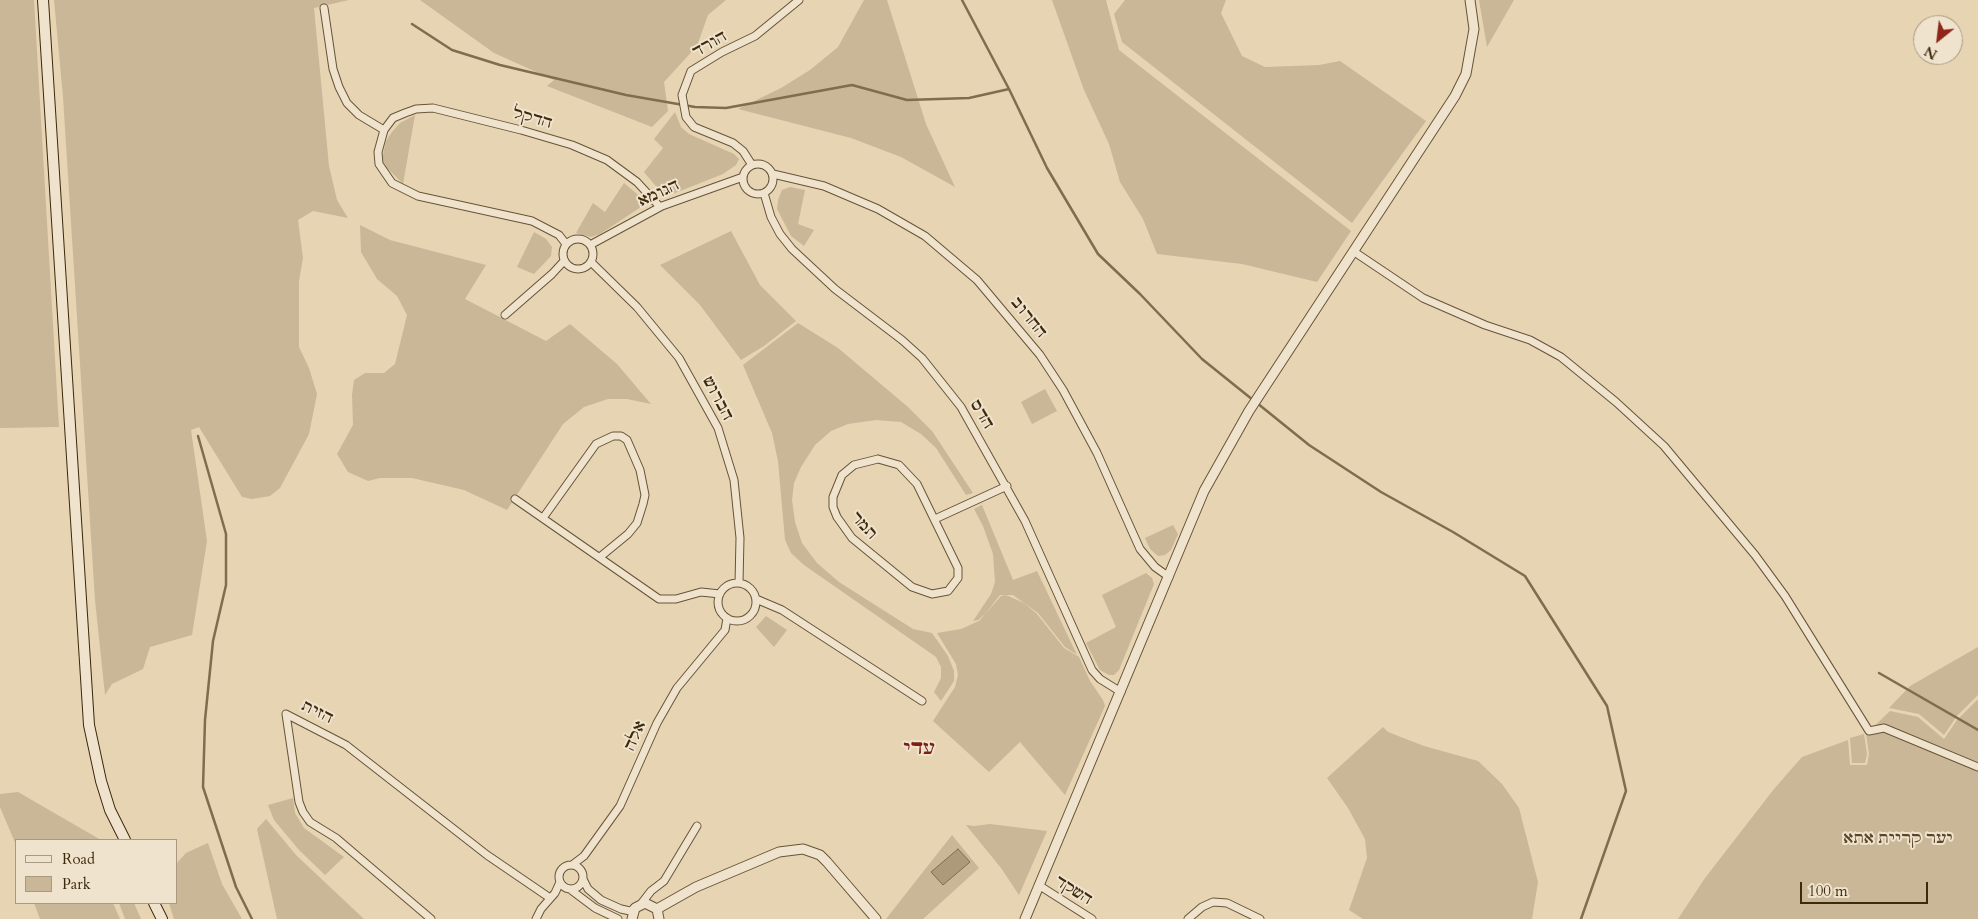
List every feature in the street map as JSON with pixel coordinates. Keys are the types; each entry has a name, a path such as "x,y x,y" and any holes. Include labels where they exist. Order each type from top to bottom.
{"main road":[{"path":"43,0 89,725 100,781 110,810 124,839"},
{"path":"154,904 162,919"}],"street":[{"name":"הורד","path":"752,165 743,151 732,143 694,127 686,117 682,95 691,72 722,52 755,36 799,0"},
{"path":"1025,919 1204,491 1249,411 1455,96 1466,74 1474,29 1470,0"},
{"path":"324,8 333,69 339,87 347,104 359,115 384,130 378,152 379,164 392,183 418,196 532,221 559,235 566,244"},
{"name":"הדקל","path":"384,130 393,118 416,109 433,108 521,130 572,145 607,160 637,182 660,207"},
{"path":"762,164 772,174 771,187 764,193 749,191 743,177 746,170 752,165 762,164"},
{"name":"החרוב","path":"772,174 824,186 878,208 925,236 977,280 1020,328 1045,362 1063,390 1097,454 1140,549 1155,567 1169,577"},
{"name":"הגומא","path":"590,245 660,207 743,177"},
{"name":"הדס","path":"764,193 771,217 780,234 792,249 836,289 902,340 943,382 961,407 1025,521 1092,670 1100,679 1120,692"},
{"path":"578,239 590,245 593,253 591,262 584,268 575,269 564,260 562,252 566,244 578,239"},
{"path":"1353,251 1423,298 1485,325 1530,340 1561,357 1616,402 1664,446 1755,555 1785,596 1869,730 1884,728 1978,767"},
{"path":"505,315 552,274 564,260"},
{"name":"הברוש","path":"591,262 636,307 679,358 718,428 734,480 740,538 739,583"},
{"path":"543,518 596,444 613,436 621,436 627,440 633,447 640,470 644,504 637,523 628,534 600,557"},
{"name":"תמר","path":"878,459 889,460 899,465 908,473 935,519 958,568 958,578 948,591 932,594 912,587 852,538 837,517 833,507 833,497 842,475 854,465 878,459"},
{"path":"935,519 1007,486"},
{"path":"515,500 659,599 676,600 701,592 720,594"},
{"path":"756,599 753,612 749,617 734,620 727,618 719,608 720,594 729,585 739,583 750,589 756,599 782,610 922,701"},
{"name":"אלה","path":"572,865 584,856 620,806 660,716 677,688 725,630 727,618"},
{"name":"הזית","path":"432,919 336,838 310,822 299,802 286,714 346,745 487,855 550,898"},
{"path":"632,919 638,906 650,891 664,881 696,826"},
{"path":"656,909 696,887 779,852 803,849 820,856 828,862 876,919"},
{"path":"536,919 541,908 555,893 560,882 561,870 572,865 582,871 588,889 600,900 621,909 630,910 638,906 650,904 656,909 659,919"},
{"path":"571,890 578,888 584,879"},
{"path":"560,882 564,887 595,908 618,919"},
{"name":"השקד","path":"1040,886 1092,919"},
{"path":"1188,919 1202,906 1213,902 1228,903 1260,919"}],"green space":[{"path":"0,0 34,0 59,427 0,428"},
{"path":"54,0 349,0 314,8 329,166 337,200 348,218 313,211 298,220 303,258 299,281 299,347 309,368 317,394 309,434 280,488 270,496 252,499 242,497 199,427 191,430 207,541 192,635 150,647 143,669 112,684 105,695 95,600 63,97"},
{"path":"420,0 726,0 708,15 697,46 664,82 668,111 652,127 547,86 554,80 494,53"},
{"path":"864,0 887,0 926,124 955,187 901,157 851,138 738,109 781,88 810,70 838,47"},
{"path":"1052,0 1106,0 1119,50 1351,231 1317,282 1242,264 1157,254 1143,219 1120,182 1109,144 1084,90"},
{"path":"1125,0 1226,0 1221,13 1242,56 1265,67 1319,65 1340,61 1426,121 1352,223 1122,42 1114,14"},
{"path":"1479,0 1514,0 1487,47"},
{"path":"675,112 681,127 689,134 734,154 739,159 736,165 723,174 665,197 644,172 663,148 654,139"},
{"path":"415,115 403,184 386,167 382,159 386,141 392,132 400,123"},
{"path":"624,183 642,198 644,202 641,207 600,234 591,237 576,233 593,203 605,212"},
{"path":"790,187 805,190 798,224 814,230 804,246 791,236 777,209 782,190"},
{"path":"360,225 390,240 486,265 465,299 546,341 570,324 617,364 651,404 627,399 608,399 584,407 563,424 507,510 464,490 412,478 380,478 368,481 348,472 337,454 353,425 352,395 354,380 365,373 384,373 395,364 407,315 397,296 377,279 361,252"},
{"path":"731,231 760,285 796,321 764,346 741,360 700,305 660,265"},
{"path":"534,232 546,239 552,247 551,256 534,274 517,267"},
{"path":"798,323 838,348 908,407 932,431 973,493 966,495 936,448 921,434 901,422 876,420 848,424 831,431 815,445 801,467 794,483 792,500 795,522 802,543 817,563 839,582 913,629 932,633 948,656 954,671 954,681 941,701 934,692 941,678 941,667 936,657 804,565 791,553 785,540 778,461 772,433 743,365"},
{"path":"1045,389 1057,411 1032,424 1021,402"},
{"path":"982,505 1013,580 1037,571 1077,655 1065,647 1038,613 1013,595 1000,595 985,614 978,620 973,621 991,594 995,582 993,554 983,526 974,509"},
{"path":"1173,525 1178,534 1171,550 1165,555 1158,556 1150,549 1145,538"},
{"path":"1146,573 1152,578 1154,584 1119,670 1114,675 1109,675 1100,670 1086,643 1116,627 1102,595"},
{"path":"1006,595 1024,603 1037,614 1064,648 1079,657 1090,681 1105,706 1065,795 1020,742 989,772 933,721 955,687 958,675 956,664 937,633 961,629 979,621 1001,596"},
{"path":"766,616 787,630 774,647 756,627"},
{"path":"1978,647 1978,695 1957,716 1944,735 1919,714 1889,708 1910,686"},
{"name":"יער קריית אתא","path":"1978,699 1978,919 1678,919 1705,878 1774,789 1802,757 1848,740 1850,765 1867,765 1869,754 1866,734 1890,711 1918,717 1944,739 1957,720"},
{"path":"1383,727 1388,732 1424,746 1478,761 1502,784 1519,808 1538,882 1532,919 1363,919 1349,910 1367,858 1365,839 1348,808 1327,778"},
{"path":"1864,734 1867,754 1865,763 1852,763 1850,738"},
{"path":"18,792 99,839 15,839 15,843 0,807 0,794"},
{"path":"293,798 295,813 304,828 344,857 325,875 299,850 274,820 268,805"},
{"path":"266,819 296,855 364,919 277,919 257,829"},
{"path":"990,824 1047,831 1019,895 1001,868 966,825"},
{"path":"952,835 979,868 923,919 886,919"},
{"path":"208,843 222,884 242,919 174,919 169,904 178,904 178,862 186,853"},
{"path":"34,904 113,904 120,919 40,919"},
{"path":"119,904 134,904 141,919 125,919"}],"shaded area":[{"path":"958,849 970,862 943,885 931,872"}],"waterway":[{"path":"962,0 1009,89 1047,168 1098,254 1140,294 1202,359 1253,400"},
{"path":"412,24 452,50 500,65 626,95 695,107 726,108 852,85 907,100 969,98 1009,89"},
{"path":"1257,403 1309,445 1381,492 1453,532 1525,576 1607,706 1626,791 1581,919"},
{"path":"198,436 226,534 226,585 213,641 205,720 203,787 236,887 252,919"},
{"path":"1879,673 1978,730"}],"district":[{"name":"עדי","path":"919,750"}]}
